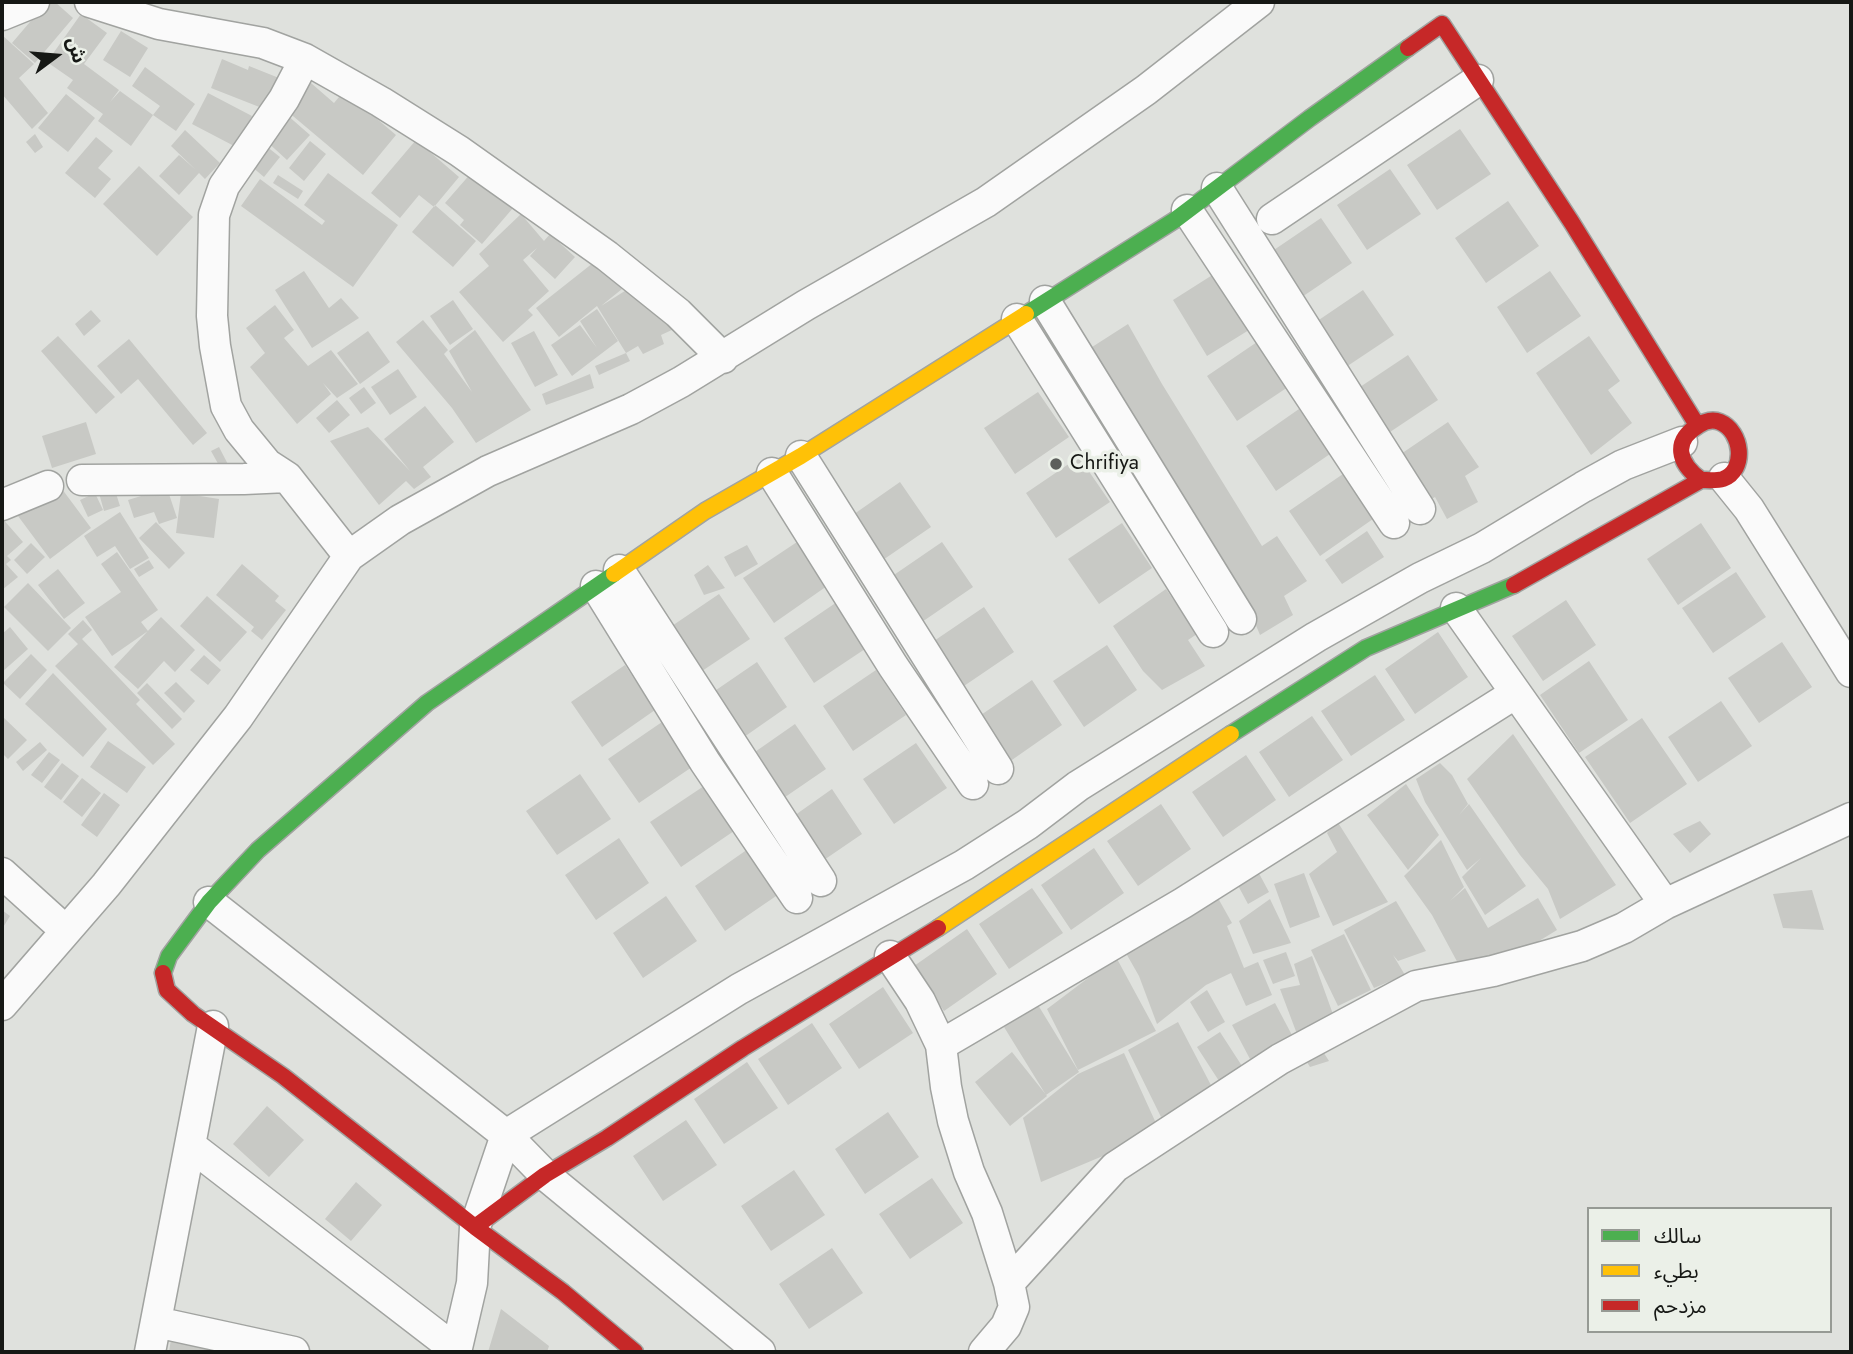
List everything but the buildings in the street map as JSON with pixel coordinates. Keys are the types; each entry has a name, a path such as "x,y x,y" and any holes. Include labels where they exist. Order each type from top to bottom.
{"street":[{"path":"2,15 34,2"},
{"path":"90,2 159,24 263,43 306,60 381,102 459,151 607,256 678,313 723,358"},
{"path":"2,1005 106,885 238,717 349,556 400,520 488,471 631,409 723,358 806,305 986,202 1146,90 1259,2"},
{"path":"635,1352 563,1292 475,1227 364,1138 193,1014 167,990 162,975 169,956 209,902 258,850 427,703 705,511 801,456 1187,210 1442,24 1572,223 1690,433"},
{"path":"306,60 284,99 224,186 215,215 212,316 219,380 226,406 239,430 267,464 286,477 349,556"},
{"path":"1272,219 1478,80"},
{"path":"1217,188 1420,509"},
{"path":"1187,210 1394,523"},
{"path":"1045,301 1241,619"},
{"path":"1017,319 1213,632"},
{"path":"1312,400 1340,380"},
{"path":"191,1146 456,1351 472,1283 475,1227 506,1135 739,989 964,865 1028,824 1078,786 1316,637 1420,578 1482,548 1603,476 1709,421 1730,429 1737,438 1739,461 1733,471 1712,479 1516,584 1456,608 1355,655 1247,723 940,927 743,1048 607,1138 545,1175 475,1227"},
{"path":"1690,433 1680,453 1683,465 1691,474 1712,479 1749,509 1851,672"},
{"path":"772,473 893,666 985,776 922,648 801,456"},
{"path":"82,480 286,477"},
{"path":"1130,502 1159,483"},
{"path":"2,505 48,486"},
{"path":"607,578 731,745 821,881"},
{"path":"607,578 705,762 797,898"},
{"path":"1456,608 1665,904"},
{"path":"893,666 922,648"},
{"path":"941,1045 1184,903 1516,693"},
{"path":"705,762 731,745"},
{"path":"1009,1283 1115,1167 1280,1059 1416,986 1493,971 1582,946 1624,928 1665,904 1851,818"},
{"path":"2,873 65,930"},
{"path":"209,902 506,1135 545,1175 760,1352"},
{"path":"890,957 920,1002 941,1045 946,1087 956,1132 969,1172 987,1213 1009,1283 1014,1307 1006,1326 984,1352"},
{"path":"150,1352 213,1026"},
{"path":"156,1322 247,1347 293,1352"}],"traffic: fast":[{"path":"1026,314 1175,220 1408,48"},
{"path":"163,973 169,956 209,902 258,850 427,703 614,574"},
{"path":"1231,734 1366,648 1514,585"}],"traffic: slow":[{"path":"614,574 705,511 801,456 1026,314"},
{"path":"938,928 1231,734"}],"traffic: jam":[{"path":"1408,48 1442,24 1572,223 1697,425"},
{"path":"1514,585 1701,480 1721,480 1731,474 1738,459 1737,442 1733,433 1717,421 1704,422 1690,431 1682,445 1683,459 1701,480"},
{"path":"475,1227 545,1175 607,1138 743,1048 938,928"},
{"path":"163,973 167,990 193,1014 283,1076 475,1227 563,1292 635,1352"}],"place":[{"name":"Chrifiya","path":"1056,464"}]}
